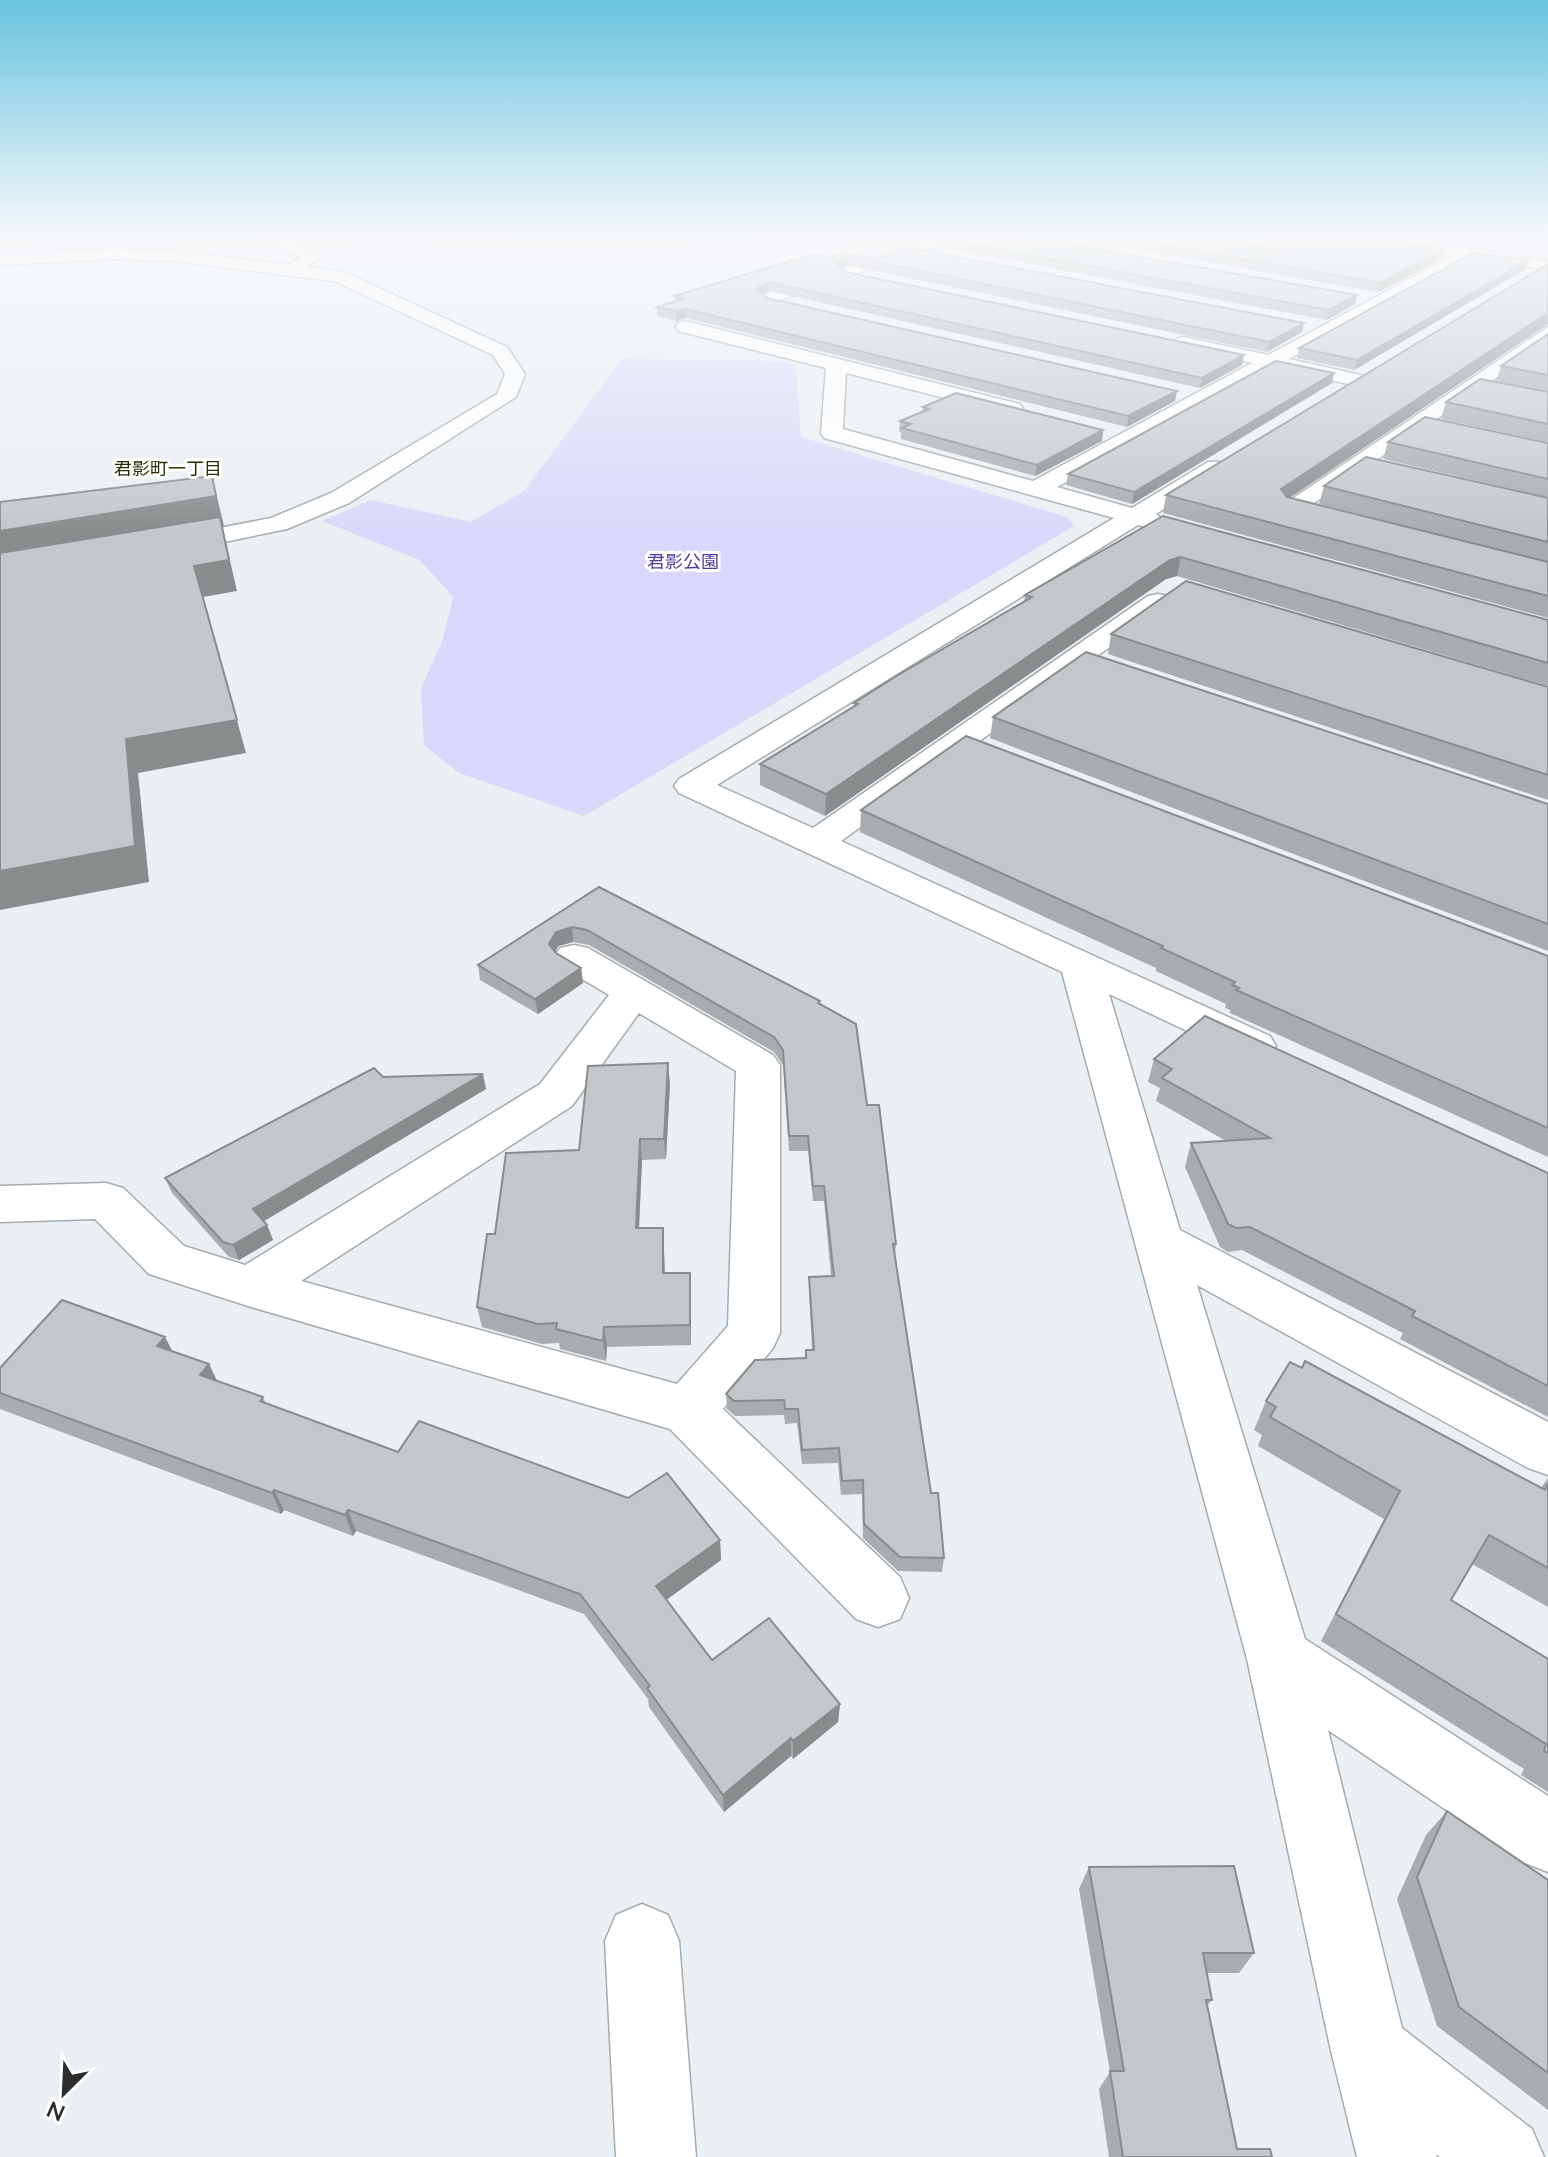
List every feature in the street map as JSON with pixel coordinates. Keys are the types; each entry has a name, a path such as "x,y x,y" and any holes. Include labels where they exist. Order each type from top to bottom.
{"street":[{"path":"148,549 278,524 340,498 506,397 515,374 500,351 463,334"},
{"path":"711,334 1039,415"},
{"path":"1036,489 1321,334"},
{"path":"1323,515 1292,507 1547,334"},
{"path":"1165,339 1273,361 1376,369 1307,411"},
{"path":"1488,348 1548,359"},
{"path":"836,365 832,433 874,433 1036,489 1182,529"},
{"path":"1473,386 1503,392"},
{"path":"834,391 872,389 900,392 916,399 915,406"},
{"path":"1174,391 1203,398"},
{"path":"1416,423 1445,429"},
{"path":"1100,431 1130,438"},
{"path":"1255,443 691,786 1293,1063"},
{"path":"1357,463 1386,470"},
{"path":"817,842 976,748 1095,664 1178,587"},
{"path":"574,957 758,1065 754,1333 688,1411"},
{"path":"1080,965 1279,1659 1369,2051 1397,2157"},
{"path":"251,1287 556,1095 632,993"},
{"path":"0,1204 106,1201 167,1260 251,1287 688,1411 878,1598"},
{"path":"1159,1241 1548,1450"},
{"path":"1279,1659 1548,1837"},
{"path":"642,1941 656,2157"},
{"path":"1369,2051 1504,2157"}],"green space":[{"name":"君影公園","path":"622,359 780,361 796,366 801,437 1067,517 1074,526 584,816 459,773 424,745 421,688 443,639 453,597 420,560 322,521 371,500 471,522 524,491"}],"building":[{"path":"787,334 924,334 1177,391 1128,416"},
{"path":"1002,334 1142,334 1244,355 1202,378"},
{"path":"1228,334 1284,334 1269,342"},
{"path":"1325,334 1402,334 1357,360 1299,348"},
{"path":"1433,334 1517,334 1281,489 1287,497 1548,562 1548,596 1166,495"},
{"path":"1548,334 1548,375 1501,366"},
{"path":"1276,361 1334,373 1134,492 1068,474"},
{"path":"1480,379 1548,392 1548,424 1446,402"},
{"path":"956,393 1103,430 1037,465 902,428 911,424 900,421"},
{"path":"1425,417 1548,443 1548,479 1388,442"},
{"path":"1366,457 1548,498 1548,542 1324,486"},
{"path":"212,476 216,496 0,531 0,502"},
{"path":"1163,516 1548,620 1548,663 1181,557 1170,560 826,794 760,764 858,704 854,703 898,675 1032,597 1025,595"},
{"path":"220,517 229,560 194,566 237,720 126,739 135,846 0,871 0,553"},
{"path":"1186,581 1548,687 1548,775 1111,634"},
{"path":"1086,652 1548,804 1548,924 993,717"},
{"path":"966,736 1548,956 1548,1128 1236,990 1239,988 1232,985 1235,982 1161,948 1163,946 861,810"},
{"path":"599,887 820,1001 818,1003 856,1024 867,1105 879,1105 896,1244 893,1244 931,1493 938,1493 944,1558 900,1557 864,1524 863,1480 842,1481 839,1448 802,1450 798,1409 785,1409 784,1400 734,1401 726,1394 755,1360 806,1358 806,1350 814,1350 809,1277 834,1276 824,1186 813,1186 808,1136 789,1136 783,1050 774,1037 587,930 572,927 556,932 549,944 556,953 581,968 535,999 478,965"},
{"path":"1205,1016 1548,1173 1548,1386 1412,1316 1415,1311 1250,1227 1236,1228 1228,1224 1191,1143 1270,1138 1162,1078 1172,1069 1154,1059"},
{"path":"668,1063 664,1139 640,1139 636,1228 663,1228 663,1273 690,1273 690,1325 604,1327 603,1341 556,1329 557,1323 538,1324 477,1307 487,1234 495,1234 506,1153 579,1150 588,1066"},
{"path":"374,1068 383,1077 483,1074 253,1209 267,1225 233,1245 223,1242 165,1178"},
{"path":"62,1300 165,1337 157,1346 209,1364 200,1375 263,1397 260,1401 398,1452 419,1421 628,1498 667,1473 720,1540 656,1586 712,1660 769,1618 840,1704 793,1741 791,1738 723,1795 647,1688 650,1686 580,1594 348,1510 345,1515 274,1490 272,1493 0,1393 0,1368"},
{"path":"1305,1361 1545,1490 1548,1484 1548,1568 1489,1535 1451,1600 1548,1659 1548,1753 1544,1751 1546,1744 1336,1614 1400,1491 1270,1417 1276,1407 1266,1401 1290,1362 1302,1368"},
{"path":"1447,1811 1548,1880 1548,2073 1459,2007 1417,1877"},
{"path":"1234,1866 1254,1953 1203,1953 1212,2000 1206,2000 1237,2149 1270,2149 1272,2157 1123,2157 1110,2071 1124,2071 1089,1867"}],"district":[{"name":"君影町一丁目","path":"168,468"}]}
